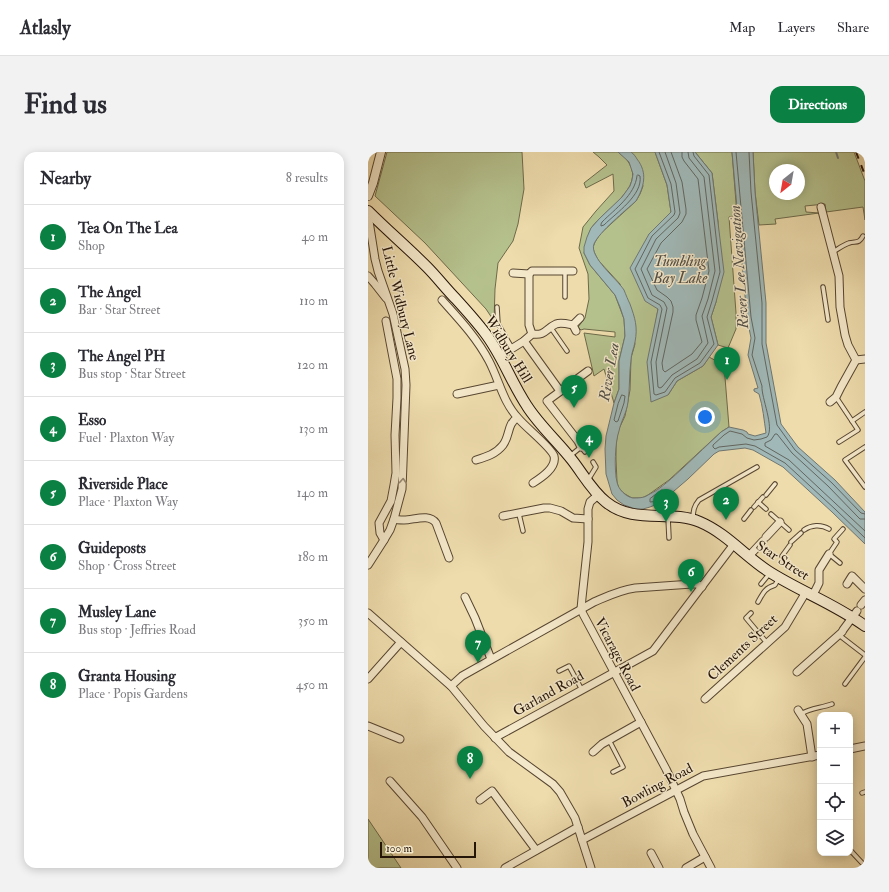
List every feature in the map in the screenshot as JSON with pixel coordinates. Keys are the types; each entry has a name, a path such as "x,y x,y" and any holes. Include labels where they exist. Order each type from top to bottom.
{"main road":[{"name":"Widbury Hill","path":"369,217 428,269 486,333 527,406 569,456 598,495"},
{"name":"Star Street","path":"598,495 610,506 623,512 648,516 678,516 701,522 717,531 775,575 809,594 859,608 865,626"}],"street":[{"path":"368,196 381,152"},
{"path":"821,207 839,276 840,307 844,335 856,360"},
{"name":"Little Widbury Lane","path":"368,565 384,540 394,519 402,489 406,385 405,370 393,314 375,259 369,217"},
{"path":"513,273 529,274 532,271 573,271"},
{"path":"529,274 529,325 532,334"},
{"path":"368,276 389,301"},
{"path":"442,300 469,330 483,350 494,369 506,400 518,418 549,448 554,456 554,462 549,471 533,483"},
{"path":"500,356 532,334 538,335 558,324 575,328 580,318"},
{"path":"384,540 380,533 379,523 390,501 394,485 397,398 397,379 386,321"},
{"path":"524,340 560,391"},
{"path":"856,360 865,359"},
{"path":"830,402 836,397 856,360"},
{"path":"583,450 547,400 588,371"},
{"path":"457,394 499,385"},
{"path":"476,460 493,454 500,448 506,439 511,423 513,420 518,418"},
{"path":"529,429 539,421"},
{"name":"Vicarage Road","path":"598,495 591,500 588,505 587,553 582,610 585,619 666,769 693,834 711,868"},
{"path":"503,516 550,508 561,511 573,518 588,519"},
{"path":"394,519 402,520 426,517 432,519 436,523 449,558"},
{"path":"749,556 780,522"},
{"name":"Garland Road","path":"495,738 653,651 734,544"},
{"name":"Clements Street","path":"705,699 788,622 819,583 818,570 829,554"},
{"path":"847,584 852,576 865,589"},
{"path":"451,686 456,680 491,659 608,596 626,589 692,584 697,584 702,587"},
{"path":"465,597 491,659"},
{"path":"797,672 841,632 859,608"},
{"path":"368,613 451,686 495,738 509,752 553,784 560,792 575,818 591,868"},
{"path":"368,679 401,642"},
{"path":"799,712 807,724 812,757"},
{"path":"593,752 609,740 641,722"},
{"path":"368,726 400,739"},
{"path":"853,748 865,746"},
{"name":"Bowling Road","path":"582,840 703,776 817,756"},
{"path":"390,781 422,817 457,868"},
{"path":"480,800 492,791 536,850"},
{"path":"505,868 578,827"},
{"path":"651,853 659,868"},
{"path":"686,868 705,857"}],"lane":[{"path":"832,253 847,243 858,242 863,236"},
{"path":"565,271 565,297"},
{"path":"823,287 828,320"},
{"path":"497,307 498,324 512,348"},
{"path":"551,328 567,351"},
{"path":"836,397 858,430 839,442"},
{"path":"852,421 865,412"},
{"path":"865,447 846,460 865,487"},
{"path":"569,456 583,450"},
{"path":"587,481 596,467 592,462"},
{"path":"693,519 693,510 699,500 757,468"},
{"path":"744,519 775,484"},
{"path":"758,502 766,509"},
{"path":"519,514 523,531"},
{"path":"771,514 789,530"},
{"path":"668,517 669,538"},
{"path":"782,556 795,536 802,531 816,526 825,526 829,529"},
{"path":"840,563 829,554 837,542 834,539 844,529"},
{"path":"692,564 692,584"},
{"path":"761,584 775,575"},
{"path":"758,602 769,587 775,585 775,575"},
{"path":"751,613 746,618 767,642"},
{"path":"841,632 865,656 845,684"},
{"path":"559,671 568,666 582,690"},
{"path":"799,712 825,707 832,704"},
{"path":"609,740 623,767 613,772"},
{"path":"853,853 865,866"}],"green space":[{"path":"387,152 522,152 524,189 518,224 513,241 498,263 495,289 494,321 486,309 425,243 375,196"},
{"path":"593,152 618,152 628,162 632,172 632,181 627,190 592,227 584,253 590,265 615,295 624,319 625,336 619,361 619,389 614,403 604,369 594,376 584,333 615,337 615,332 581,330 578,327 585,318 589,299 588,274 579,248 583,227 614,191 613,174 586,188 584,183 607,165"},
{"path":"631,152 655,152 667,185 671,212 649,234 658,309 655,327 668,395 677,381 703,366 709,357 724,365 729,427 721,432 669,480 642,498 632,498 625,494 619,489 617,482 616,444 618,431 625,416 630,390 631,358 635,344 620,284 598,260 593,247 600,234 636,201 640,194 643,186 633,154"},
{"path":"695,152 732,152 737,215 729,217 736,329 728,348 718,345 711,317 716,302 718,222 712,173"},
{"path":"753,152 854,152 865,181 865,220 863,207 826,212 825,204 805,206 806,212 819,213 775,219 776,224 759,225 755,192"},
{"path":"368,819 401,868 368,868"}],"water":[{"path":"618,152 633,153 643,170 644,175 643,185 636,201 601,233 594,244 594,249 599,261 624,290 636,323 636,337 631,358 627,406 620,427 616,449 615,471 619,487 625,494 633,498 646,496 671,479 721,432 729,427 743,430 748,434 755,436 766,433 759,394 754,391 754,389 758,388 748,355 751,338 747,318 732,152 753,152 755,192 766,303 766,343 781,424 798,447 835,480 865,512 865,544 783,467 753,450 745,448 719,451 714,454 660,503 650,507 636,509 624,505 612,494 606,474 605,449 606,436 619,389 619,361 625,336 624,319 615,295 590,265 584,253 584,247 591,228 622,197 630,186 633,174 629,162"},
{"name":"Tumbling Bay Lake","path":"655,152 695,152 712,173 724,272 711,317 718,345 703,366 677,381 668,395 651,402 647,362 658,309 645,301 630,268 649,234 671,212 667,185"}],"waterway":[{"path":"836,152 838,158"}],"railway":[{"path":"856,152 865,175"}],"place":[{"name":"Tea On The Lea","path":"727,380"},
{"name":"Riverside Place","path":"574,408"},
{"name":"Esso","path":"589,458"},
{"name":"The Angel","path":"726,520"},
{"name":"The Angel PH","path":"666,522"},
{"name":"Guideposts","path":"691,592"},
{"name":"Musley Lane","path":"478,663"},
{"name":"Granta Housing","path":"470,779"}],"water label":[{"name":"River Lee Navigation","path":"739,267"},
{"name":"River Lea","path":"609,372"}]}
